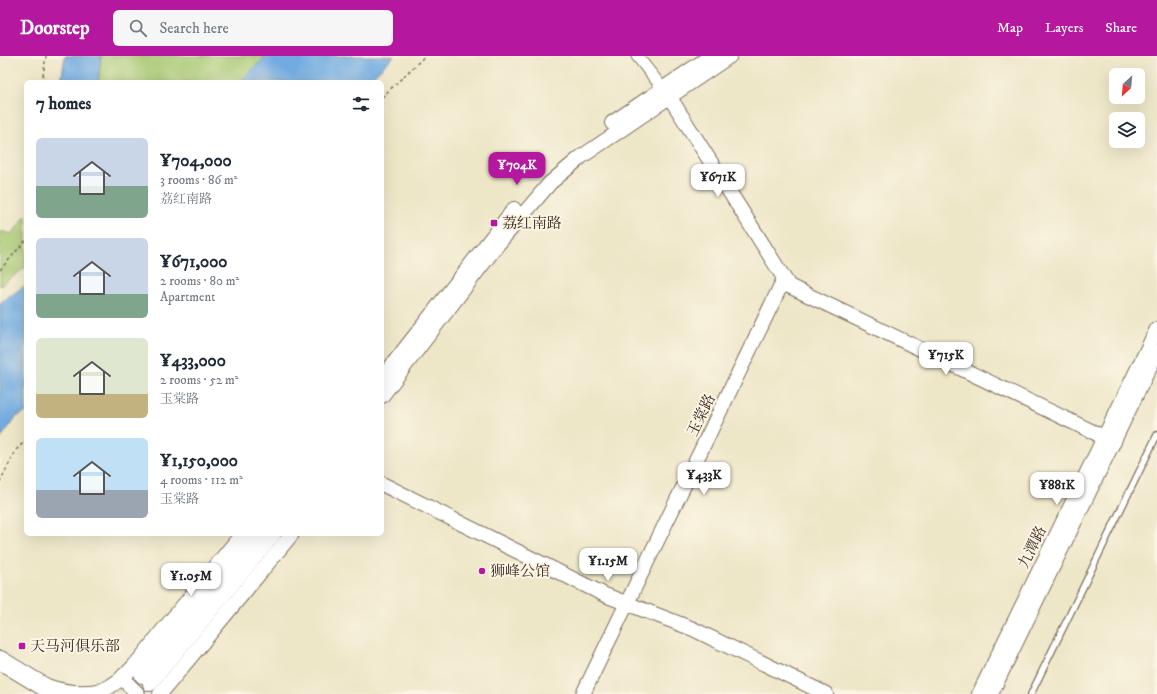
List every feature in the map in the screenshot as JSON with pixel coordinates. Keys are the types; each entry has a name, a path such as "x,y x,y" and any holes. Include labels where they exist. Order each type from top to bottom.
{"highway":[{"path":"0,660 49,689"}],"street":[{"path":"637,56 666,92 787,283 1110,440"},
{"path":"384,393 498,244 550,183 581,157 711,56"},
{"path":"384,375 496,231 534,186 575,150 666,92 730,56"},
{"name":"玉棠路","path":"594,694 632,605 787,283"},
{"name":"九潭路","path":"991,694 1110,440 1157,329"},
{"name":"九潭路","path":"979,694 1157,352"},
{"path":"384,485 605,595 720,642 826,694"},
{"path":"49,689 62,692 86,694 101,691 112,685 124,675 240,536"},
{"path":"256,536 146,680 272,536"},
{"path":"160,694 290,536"},
{"name":"玉棠路","path":"583,694 632,605"},
{"path":"124,675 127,683 138,694"}],"lane":[{"path":"1031,694 1157,435"}],"path":[{"path":"42,80 46,56"},
{"path":"384,95 425,56"},
{"path":"0,270 24,242"},
{"path":"0,482 16,450 24,442"}],"green space":[{"path":"101,56 266,56 242,80 98,80"},
{"path":"24,218 24,268 0,286 0,231 12,234"}],"water":[{"path":"65,56 101,56 98,80 61,80"},
{"path":"266,56 394,56 369,80 242,80"},
{"path":"24,286 24,413 16,417 0,439 0,303"}],"tunnel":[{"path":"126,694 142,676"}],"place":[{"name":"荔红南路","path":"494,223"},
{"name":"狮峰公馆","path":"482,571"},
{"name":"天马河俱乐部","path":"22,646"}]}
